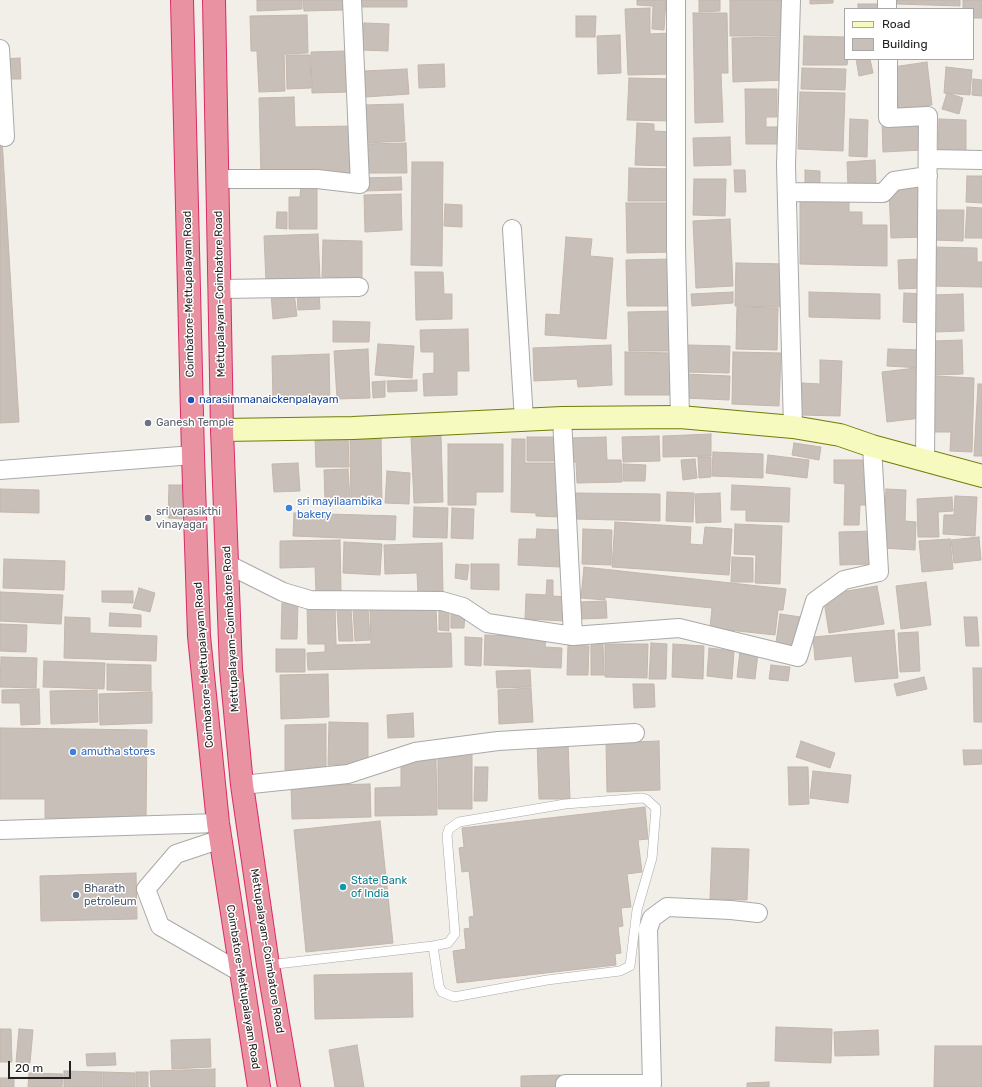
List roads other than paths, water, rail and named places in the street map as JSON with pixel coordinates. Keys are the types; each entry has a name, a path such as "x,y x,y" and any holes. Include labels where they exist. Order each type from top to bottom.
{"highway":[{"name":"Coimbatore-Mettupalayam Road","path":"182,0 199,636 219,831 259,1087"},
{"name":"Mettupalayam-Coimbatore Road","path":"214,0 222,430 232,669 242,785 268,965 289,1087"}],"street":[{"path":"218,179 318,179 360,184 352,0"},
{"path":"676,0 676,247 680,417"},
{"path":"791,0 787,192 793,427"},
{"path":"0,50 5,137"},
{"path":"888,60 888,118 928,116 925,462"},
{"path":"787,192 883,193 894,181 928,168 982,160"},
{"path":"512,229 524,420"},
{"path":"220,289 359,287"},
{"path":"222,430 353,428 562,418 680,417 793,427 840,435 925,462 982,476"},
{"path":"562,418 573,636"},
{"path":"227,564 283,592 310,600 442,601 463,607 487,623 573,636 679,628 798,657 815,601 844,580 880,572 872,446"},
{"path":"0,470 193,455"},
{"path":"242,785 348,774 415,752 498,741 635,733"},
{"path":"0,830 219,831"},
{"path":"219,831 176,854 146,889 160,926 240,972"},
{"path":"565,1087 565,1084 652,1084 648,930 652,918 667,908 731,910 758,913"}],"lane":[{"path":"268,965 448,943 455,934 447,835 454,825 459,822 565,804 642,798 646,799 656,808 652,858 637,910 630,966 620,971 547,980 454,997 442,992 439,986 433,946"}],"place":[{"name":"narasimmanaickenpalayam","path":"191,400"},
{"name":"Ganesh Temple","path":"148,423"},
{"name":"sri mayilaambika bakery","path":"289,508"},
{"name":"sri varasikthi vinayagar","path":"148,518"},
{"name":"amutha stores","path":"73,752"},
{"name":"State Bank of India","path":"343,887"},
{"name":"Bharath petroleum","path":"76,895"}]}
